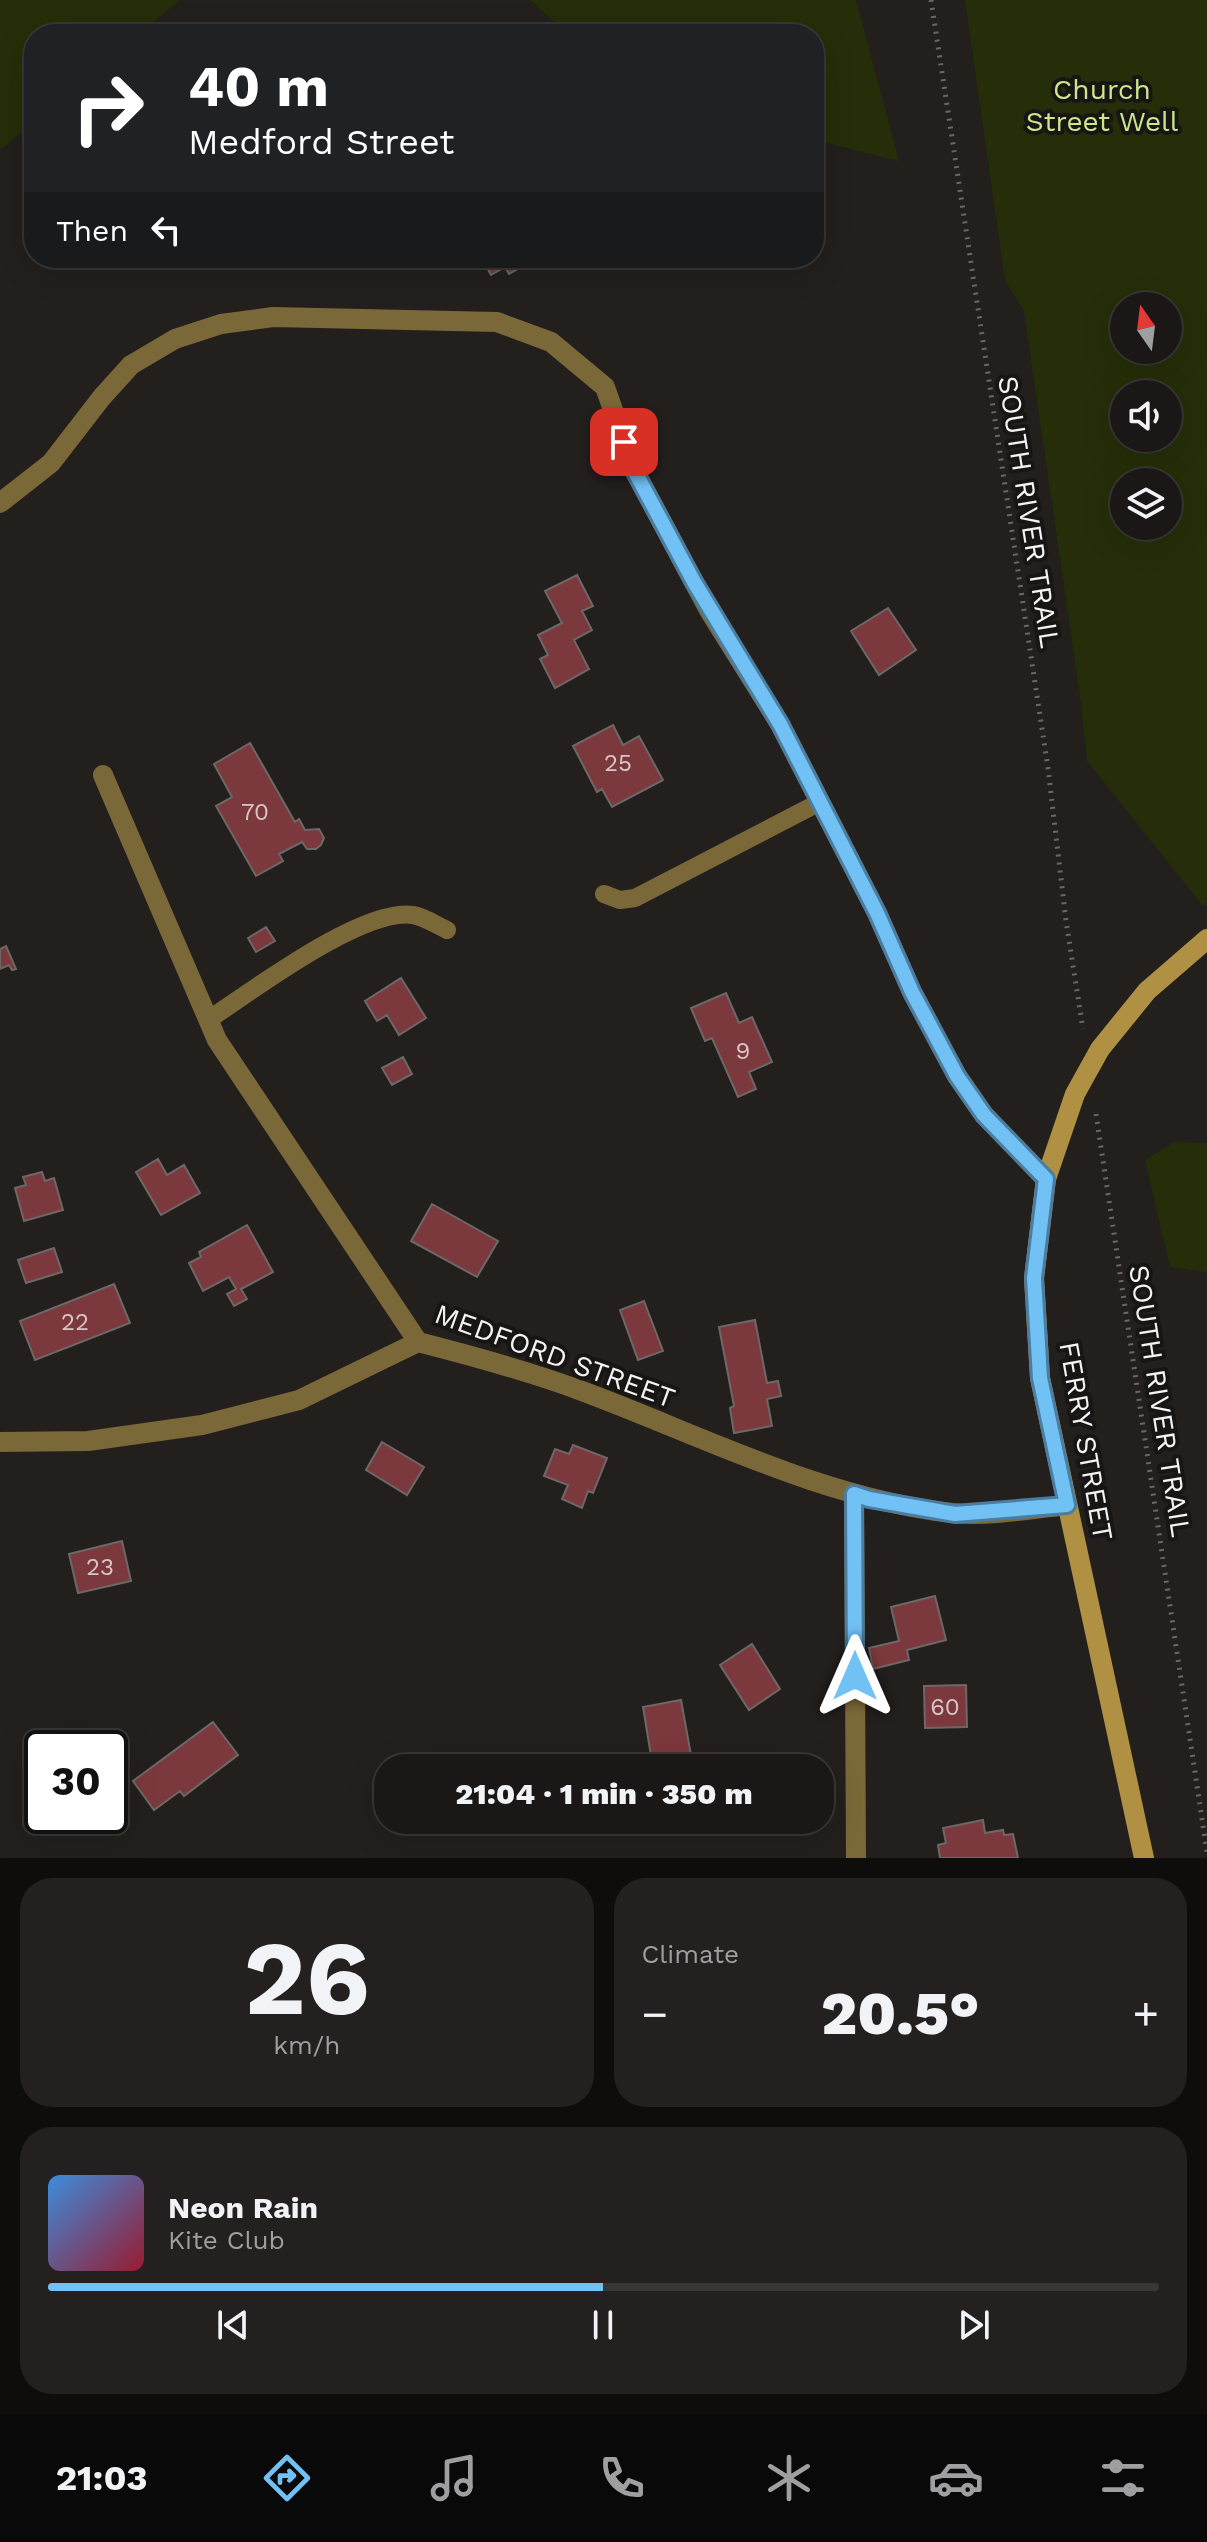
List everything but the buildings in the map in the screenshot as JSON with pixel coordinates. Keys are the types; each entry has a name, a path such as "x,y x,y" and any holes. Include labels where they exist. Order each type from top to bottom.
{"main road":[{"name":"FERRY STREET","path":"1144,1858 1040,1378 1034,1278 1046,1179 1075,1094 1100,1049 1147,991 1207,939"}],"street":[{"path":"0,503 51,463 131,365 175,339 221,324 273,317 497,322 551,342 605,387 634,470 710,612 769,705 957,1076 984,1115 1046,1179"},
{"name":"MEDFORD STREET","path":"103,775 217,1040 418,1342 553,1381 742,1456 869,1499 955,1514 1067,1505"},
{"path":"0,1442 88,1441 202,1425 299,1400 418,1342"},
{"path":"854,1494 856,1858"}],"lane":[{"path":"604,894 620,900 635,898 820,802"},
{"path":"208,1020 337,937 369,921 412,915 447,930"}],"path":[{"name":"SOUTH RIVER TRAIL","path":"931,0 1048,768 1066,921 1083,1030"},
{"name":"SOUTH RIVER TRAIL","path":"1096,1112 1207,1852"}],"green space":[{"path":"0,0 180,0 151,24 24,24 24,130 0,150"},
{"path":"530,0 856,0 899,161 824,142 824,24 556,24"},
{"name":"Church Street Well","path":"965,0 1207,0 1207,903 1203,906 1087,761 1024,311 1005,280"},
{"path":"1174,1142 1207,1143 1207,1272 1170,1267 1145,1160"}],"route":[{"path":"624,442 634,470 694,582 780,724 877,913 912,992 957,1076 984,1115 1046,1179 1034,1278 1040,1378 1067,1505 955,1514 854,1494 855,1676"}]}
